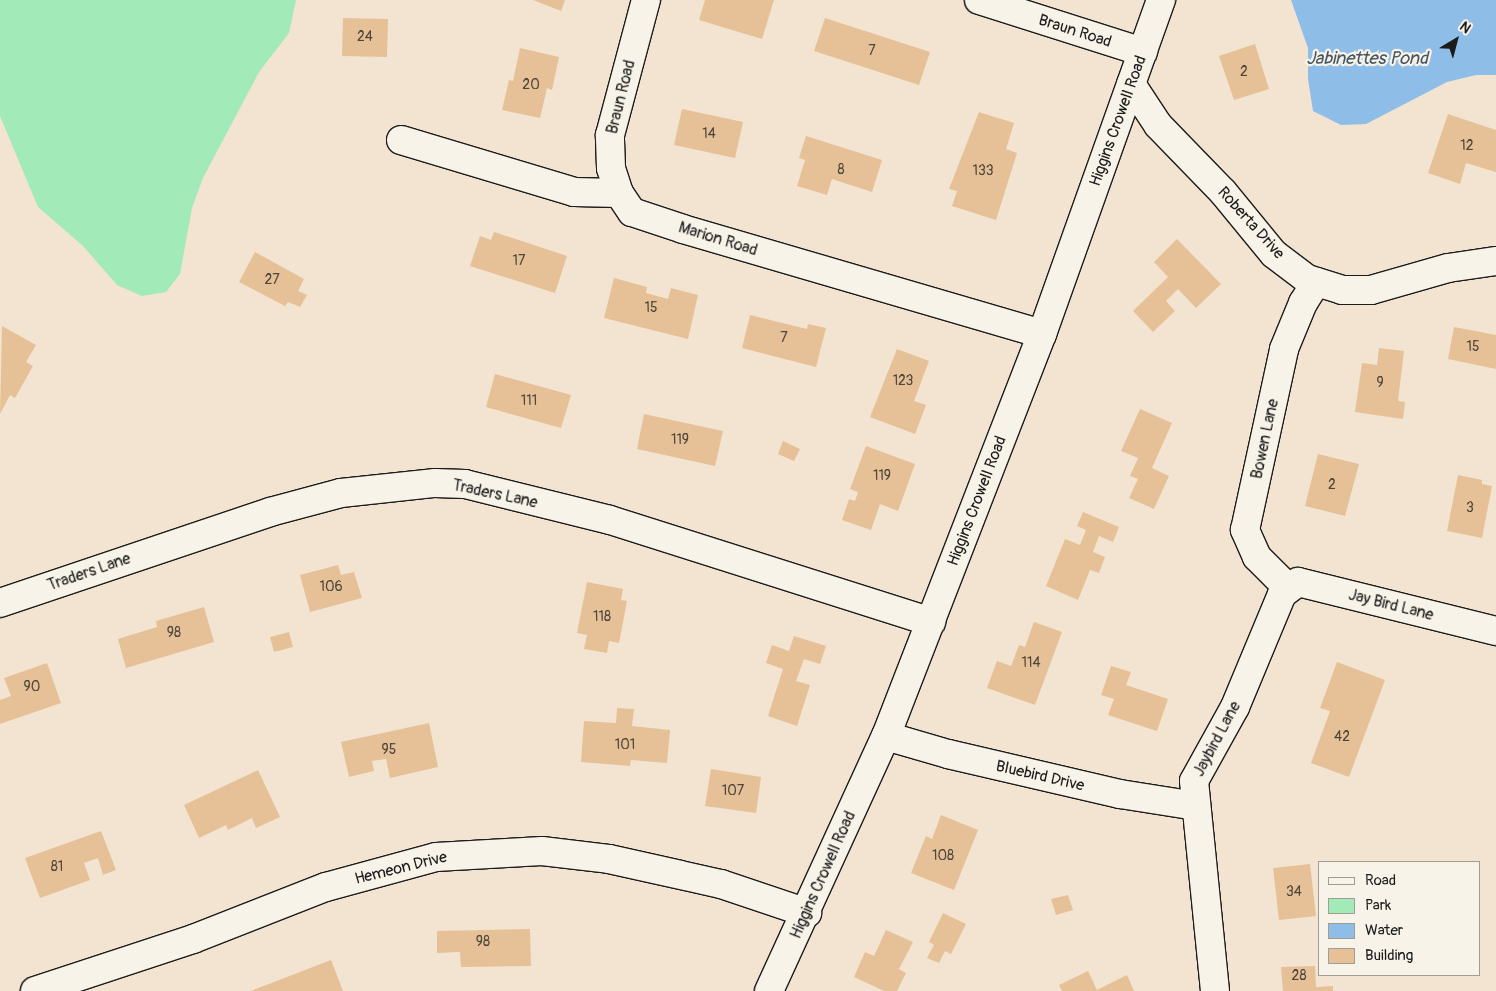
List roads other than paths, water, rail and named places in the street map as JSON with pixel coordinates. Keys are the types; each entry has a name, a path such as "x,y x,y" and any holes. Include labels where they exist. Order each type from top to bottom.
{"street":[{"name":"Braun Road","path":"620,193 611,168 610,134 646,0"},
{"name":"Braun Road","path":"979,0 1143,52"},
{"name":"Higgins Crowell Road","path":"769,991 807,913 886,736 1042,334 1161,0"},
{"name":"Roberta Drive","path":"1132,84 1158,125 1223,192 1274,254 1307,279 1342,290 1371,290 1448,268 1496,261"},
{"path":"401,140 574,192 620,193"},
{"name":"Marion Road","path":"620,193 632,212 1042,334"},
{"name":"Bowen Lane","path":"1288,588 1257,557 1245,530 1284,349 1316,282"},
{"name":"Traders Lane","path":"0,603 270,512 341,493 436,483 465,484 610,520 931,622"},
{"name":"Jay Bird Lane","path":"1288,588 1298,582 1496,631"},
{"name":"Jaybird Lane","path":"1215,991 1194,781 1235,707 1282,594 1288,588"},
{"name":"Bluebird Drive","path":"886,736 948,754 1120,794 1196,806"},
{"name":"Hemeon Drive","path":"35,991 193,939 326,888 436,857 542,851 609,859 721,884 807,913"}],"water":[{"name":"Jabinettes Pond","path":"1291,0 1496,0 1496,75 1476,75 1447,82 1366,124 1341,125 1313,111 1308,79 1308,48"}]}
